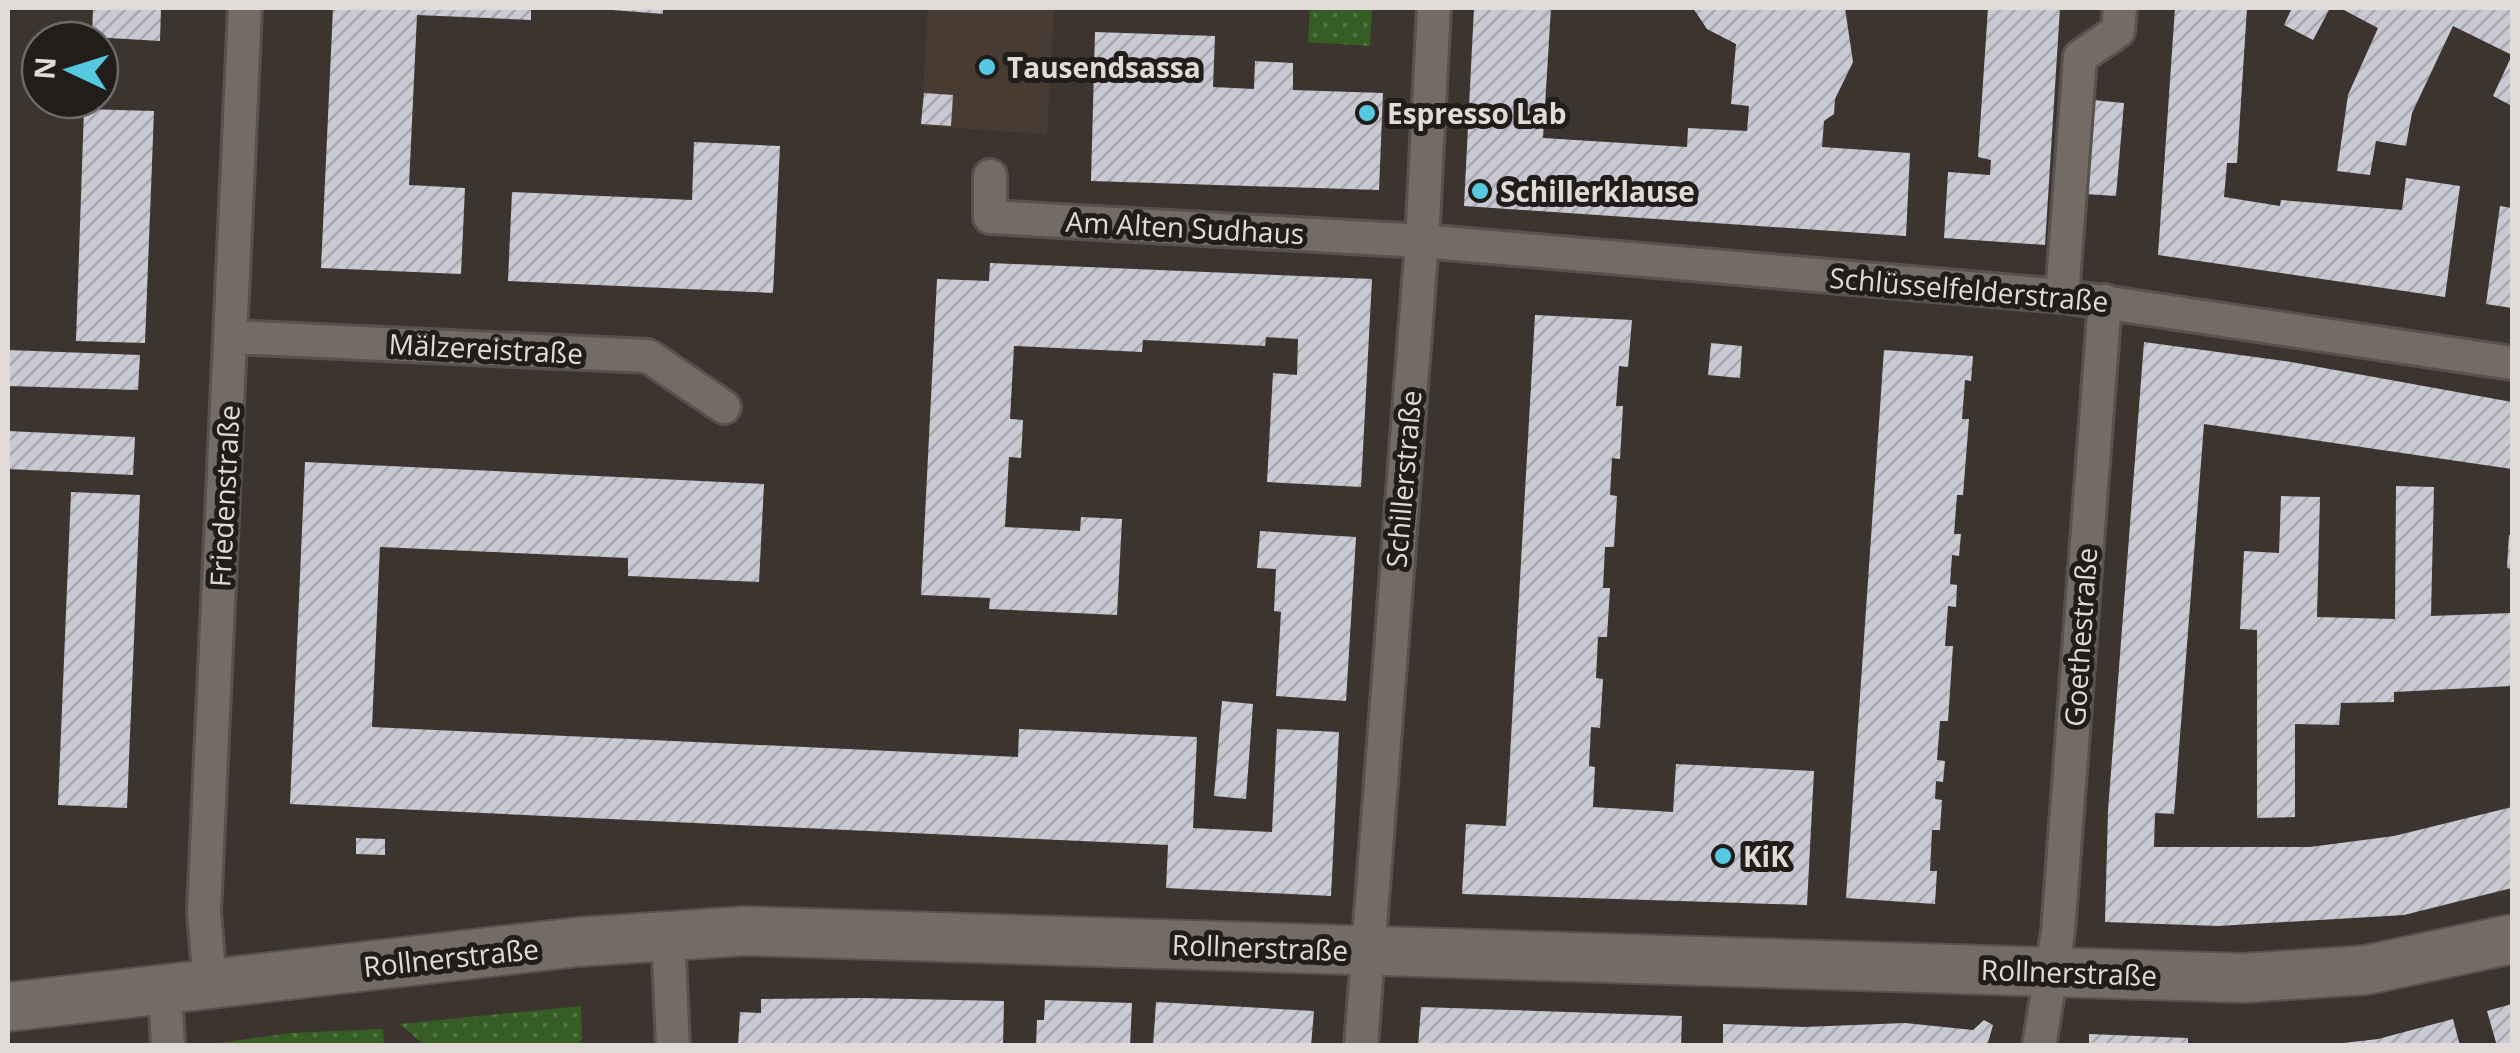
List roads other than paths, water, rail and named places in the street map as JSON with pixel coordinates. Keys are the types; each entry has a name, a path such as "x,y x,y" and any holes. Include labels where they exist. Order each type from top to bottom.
{"street":[{"name":"Friedenstraße","path":"168,1046 188,986 204,912 246,8"},
{"name":"Schillerstraße","path":"1361,1046 1422,240 1434,8"},
{"path":"2062,296 2080,56 2118,31 2120,8"},
{"name":"Am Alten Sudhaus","path":"990,176 990,217 1422,240"},
{"name":"Schlüsselfelderstraße","path":"1422,240 2062,296 2512,363"},
{"name":"Goethestraße","path":"2039,1046 2052,972 2105,301"},
{"name":"Mälzereistraße","path":"232,336 648,356 724,407"},
{"name":"Rollnerstraße","path":"8,1007 668,935 783,931 2052,972 2319,976 2512,939"},
{"path":"668,935 674,1046"}],"place":[{"name":"Tausendsassa","path":"987,67"},
{"name":"Espresso Lab","path":"1367,113"},
{"name":"Schillerklause","path":"1480,191"},
{"name":"KiK","path":"1723,856"}]}
